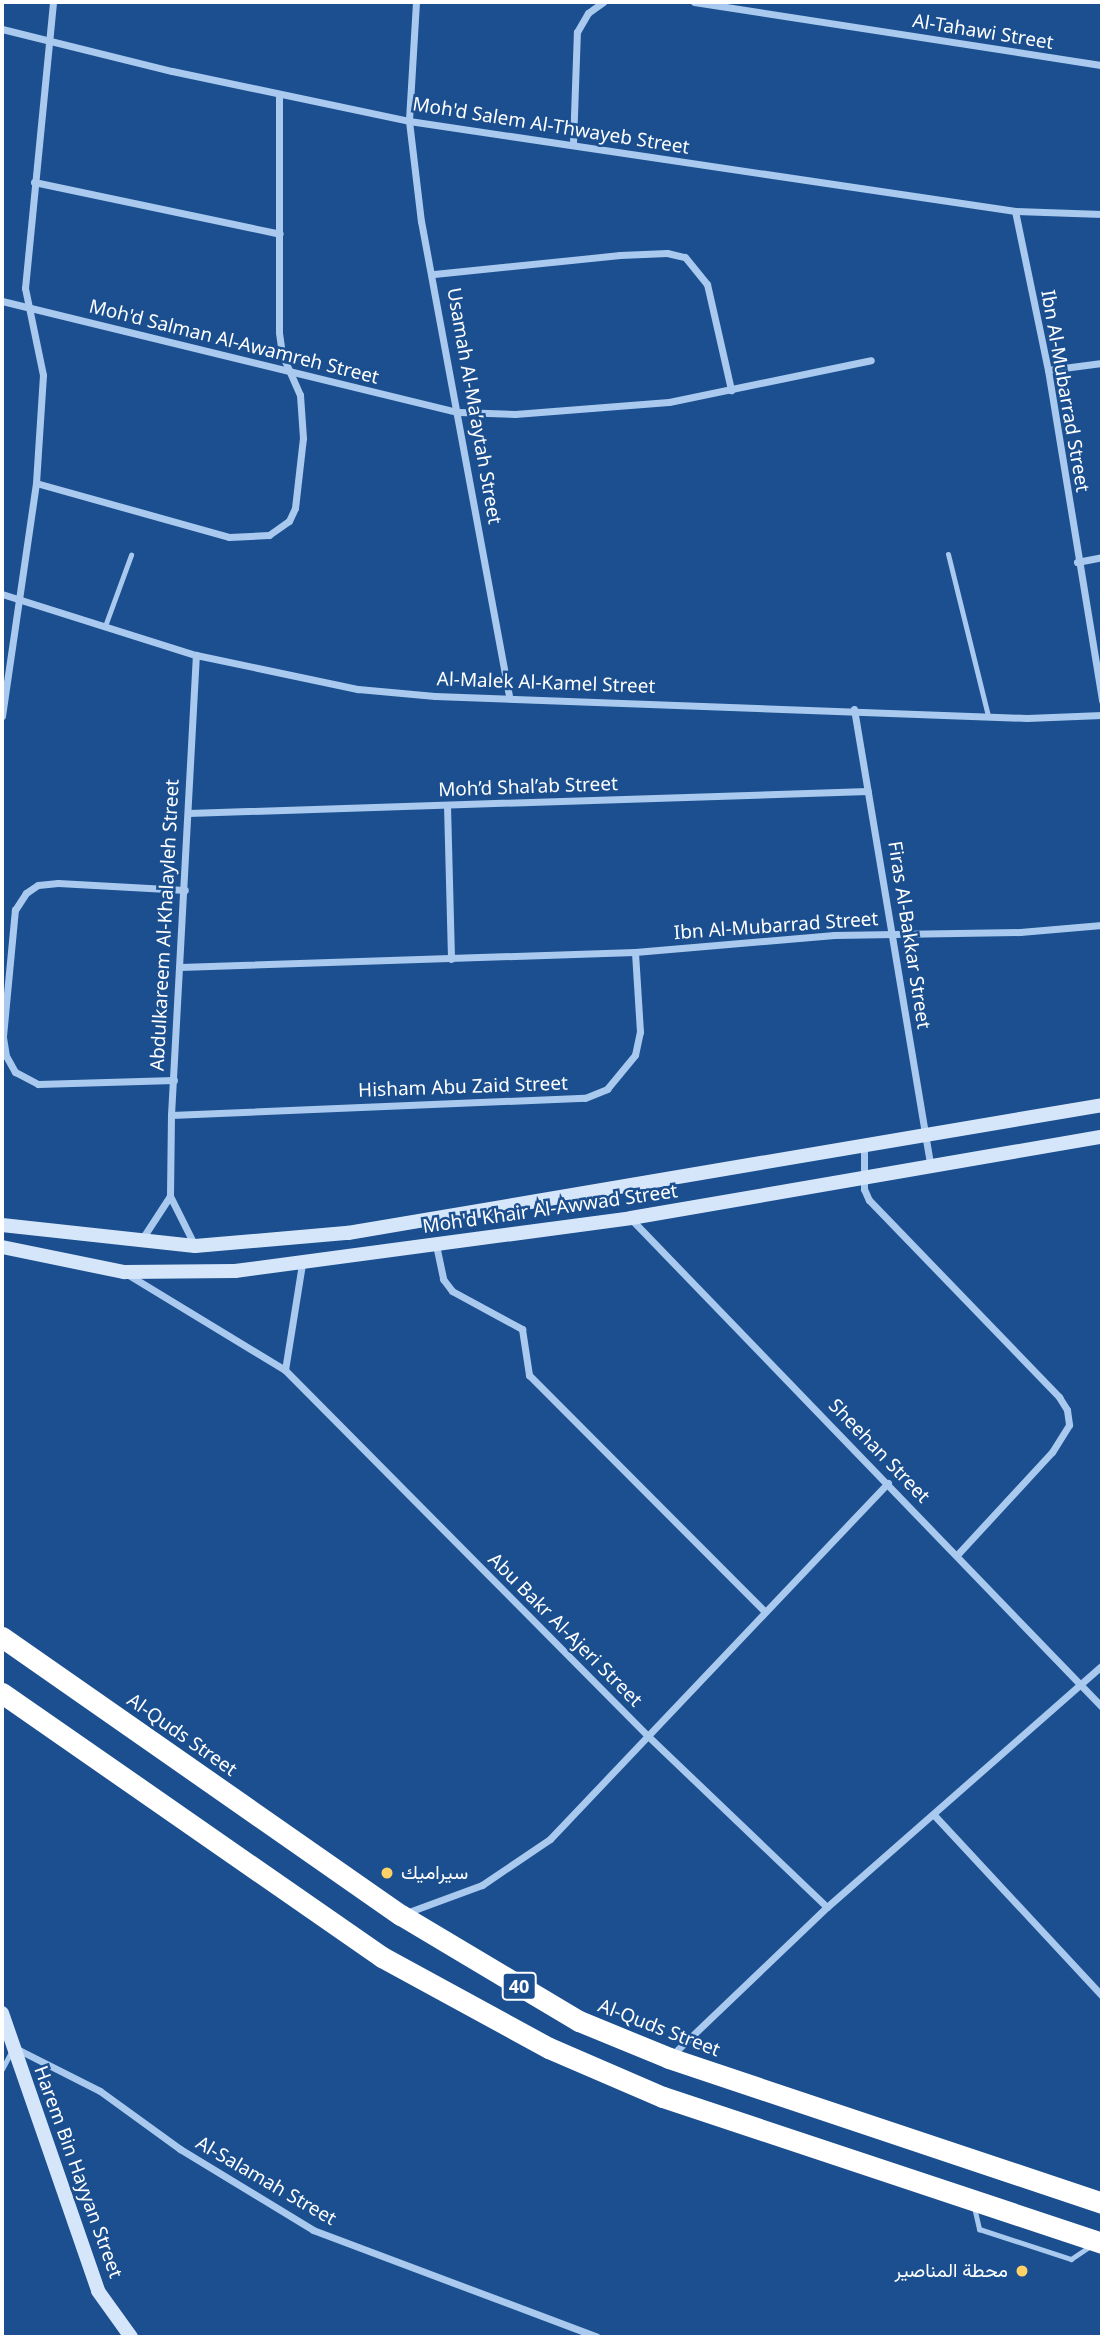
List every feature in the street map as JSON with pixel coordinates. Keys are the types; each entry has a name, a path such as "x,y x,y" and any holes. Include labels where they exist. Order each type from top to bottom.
{"highway":[{"name":"Al-Quds Street","path":"2,1637 401,1915 579,2021 669,2059 1102,2203"},
{"name":"40","path":"2,1693 382,1957 549,2048 663,2097 1100,2243"}],"street":[{"path":"2,716 36,484 43,375 25,288 52,2"},
{"name":"Usamah Al-Ma’aytah Street","path":"416,2 410,121 421,221 434,274 509,698"},
{"path":"573,144 577,32 588,13 603,2"},
{"name":"Al-Tahawi Street","path":"694,2 1102,65"},
{"name":"Moh'd Salem Al-Thwayeb Street","path":"2,29 279,95 410,121 1015,211 1102,214"},
{"path":"36,484 229,537 269,535 281,529 292,514 300,475 300,395 279,332 279,95"},
{"path":"34,182 280,234"},
{"name":"Ibn Al-Mubarrad Street","path":"1015,211 1048,370 1077,562 1102,701"},
{"path":"434,274 620,255 667,253 685,257 707,284 731,390"},
{"name":"Moh'd Salman Al-Awamreh Street","path":"2,301 459,412 595,409 731,390 872,360"},
{"path":"1048,370 1102,363"},
{"path":"1077,562 1102,557"},
{"name":"Al-Malek Al-Kamel Street","path":"2,594 196,655 358,689 509,698 988,716 1102,715"},
{"name":"Abdulkareem Al-Khalayleh Street","path":"195,1245 170,1196 171,1115 196,655"},
{"name":"Firas Al-Bakkar Street","path":"854,709 894,934 931,1167"},
{"name":"Moh’d Shal’ab Street","path":"188,813 869,791"},
{"path":"447,805 451,959"},
{"path":"174,1080 31,1082 15,1072 6,1056 3,1036 15,910 26,894 38,885 58,883 185,890"},
{"name":"Ibn Al-Mubarrad Street","path":"180,967 635,952 894,934 1102,925"},
{"name":"Hisham Abu Zaid Street","path":"171,1115 585,1098 607,1089 635,1055 640,1032 635,952"},
{"name":"Moh'd Khair Al-Awwad Street","path":"2,1225 140,1242 195,1245 348,1233 549,1196 926,1138 1102,1105"},
{"name":"Moh'd Khair Al-Awwad Street","path":"2,1247 124,1272 235,1272 631,1218 865,1180 1102,1136"},
{"path":"864,1147 865,1180 869,1200 1059,1396 1067,1410 1069,1425 1052,1452 957,1555"},
{"path":"140,1242 170,1196"},
{"name":"Sheehan Street","path":"631,1218 1102,1707"},
{"path":"436,1245 443,1279 453,1291 522,1329 529,1375 765,1612"},
{"path":"285,1370 302,1264"},
{"name":"Abu Bakr Al-Ajeri Street","path":"124,1272 285,1370 649,1737 827,1907"},
{"path":"401,1915 504,1873 550,1839 888,1483"},
{"path":"669,2059 827,1907 1102,1665"},
{"path":"934,1815 1102,1996"},
{"name":"Harem Bin Hayyan Street","path":"2,2013 8,2044 99,2291 131,2337"},
{"name":"Al-Salamah Street","path":"8,2044 100,2091 180,2149 313,2230 597,2337"}],"lane":[{"path":"948,554 988,716"},
{"path":"105,626 131,555"},
{"path":"2,2069 8,2044"}],"place":[{"name":"سيراميك","path":"387,1873"},
{"name":"محطة المناصير","path":"1022,2271"}]}
